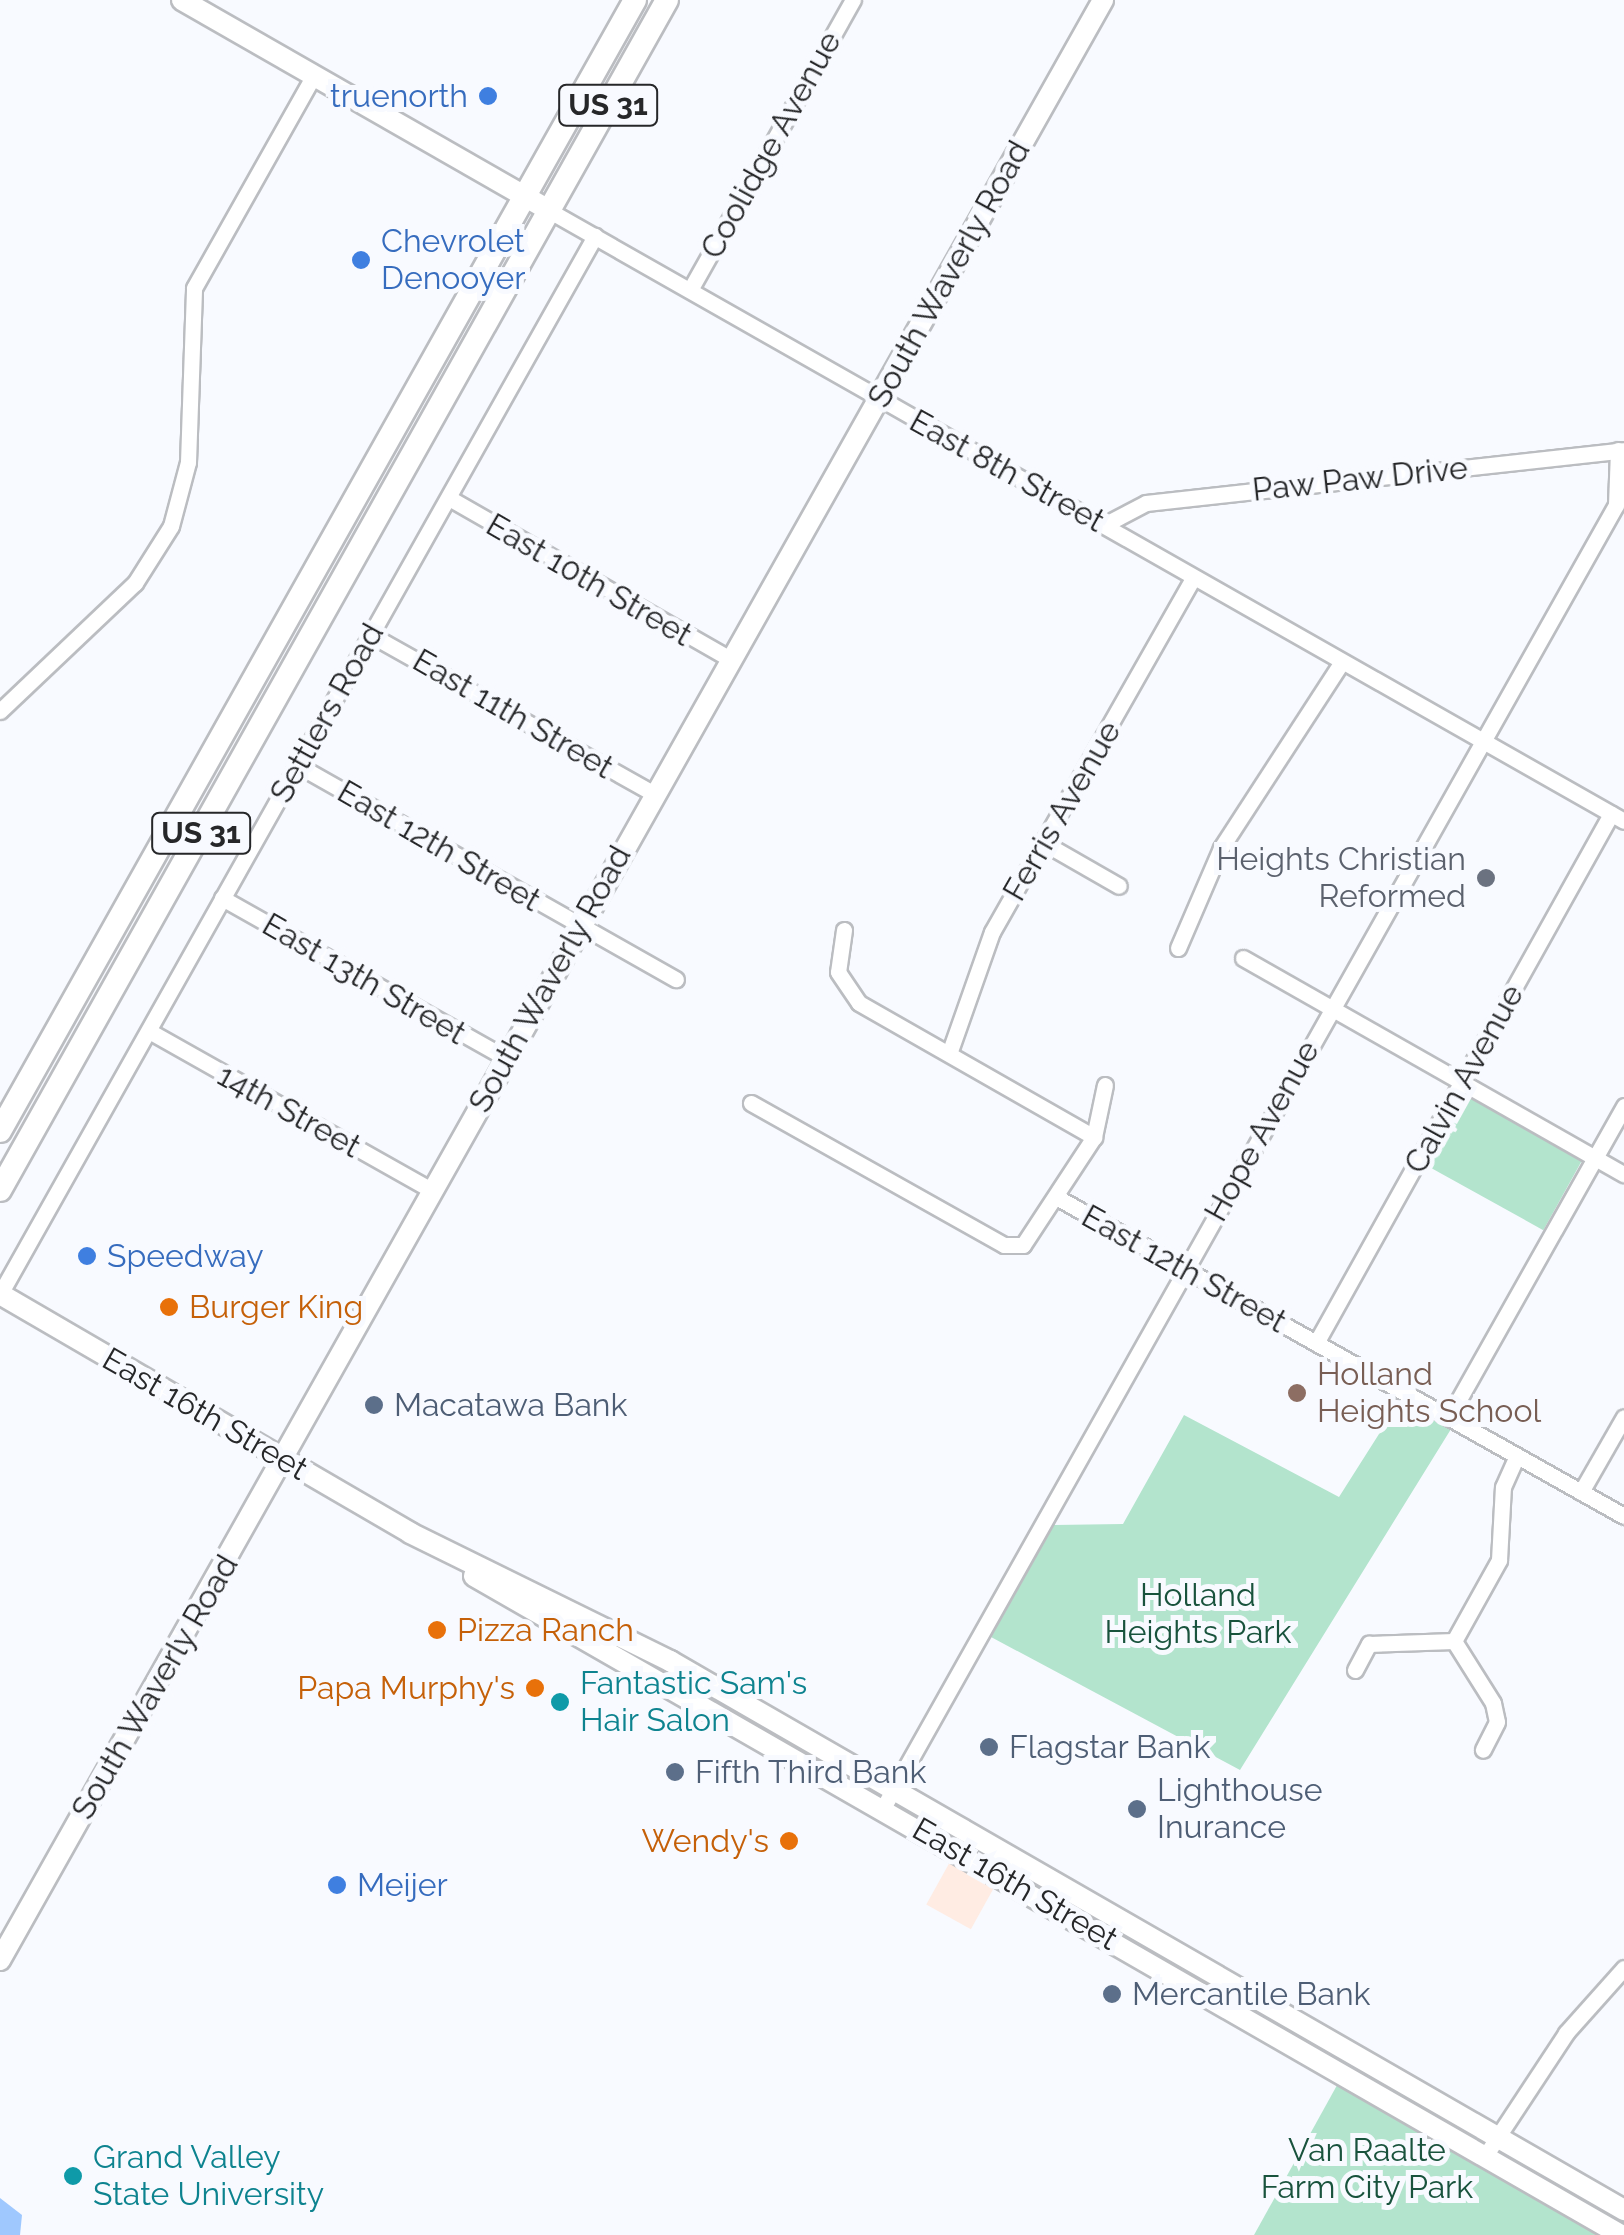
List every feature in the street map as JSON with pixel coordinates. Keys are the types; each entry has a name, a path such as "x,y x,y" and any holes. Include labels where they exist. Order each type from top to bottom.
{"highway":[{"name":"US 31","path":"0,1131 635,0"},
{"path":"628,71 658,0"},
{"name":"US 31","path":"0,1190 667,0"},
{"path":"384,447 401,475"},
{"path":"76,996 102,1011"}],"main road":[{"name":"East 8th Street","path":"182,0 548,210"},
{"name":"South Waverly Road","path":"0,1960 1102,0"},
{"name":"East 16th Street","path":"0,1294 410,1533 670,1661 1624,2210"},
{"name":"East 16th Street","path":"410,1533 512,1602 883,1808 1621,2235"}],"street":[{"name":"Coolidge Avenue","path":"690,290 853,0"},
{"path":"0,711 136,583 171,526 188,462 194,288 314,75"},
{"name":"East 8th Street","path":"548,210 1617,818"},
{"name":"Settlers Road","path":"0,1294 595,236"},
{"name":"Paw Paw Drive","path":"1104,525 1146,503 1621,450"},
{"name":"Hope Avenue","path":"883,1808 1480,743 1620,508 1621,450"},
{"name":"East 10th Street","path":"449,498 730,659"},
{"name":"Ferris Avenue","path":"950,1051 992,932 1193,578"},
{"name":"East 11th Street","path":"370,635 654,794"},
{"path":"1178,948 1221,848 1340,663"},
{"name":"East 12th Street","path":"299,766 676,979"},
{"name":"Calvin Avenue","path":"1316,1344 1463,1081 1617,818"},
{"path":"1044,843 1119,886"},
{"name":"East 13th Street","path":"222,898 506,1058"},
{"path":"844,930 837,961 848,991 1094,1137"},
{"path":"1243,958 1624,1174"},
{"name":"14th Street","path":"149,1031 430,1190"},
{"path":"750,1103 1004,1245 1032,1240 1094,1137 1105,1085"},
{"path":"1448,1418 1624,1106"},
{"name":"East 12th Street","path":"1058,1198 1624,1516"},
{"path":"1581,1492 1624,1416"},
{"path":"1454,1641 1499,1560 1503,1487 1518,1456"},
{"path":"1355,1670 1370,1644 1454,1641"},
{"path":"1454,1641 1493,1703 1497,1722 1483,1750"},
{"path":"1486,2156 1566,2033 1624,1968"}],"shaded area":[{"path":"951,1860 996,1885 971,1929 926,1905"}],"green space":[{"path":"1465,1093 1583,1158 1543,1230 1425,1165"},
{"name":"Holland Heights Park","path":"1405,1393 1456,1421 1240,1770 991,1637 1054,1525 1123,1524 1184,1415 1339,1497"},
{"name":"Van Raalte Farm City Park","path":"1341,2078 1612,2235 1254,2235"}],"water":[{"path":"0,2198 22,2215 20,2235 0,2235"}],"place":[{"name":"truenorth","path":"488,96"},
{"name":"Chevrolet Denooyer","path":"361,260"},
{"name":"Heights Christian Reformed","path":"1486,878"},
{"name":"Speedway","path":"87,1256"},
{"name":"Burger King","path":"169,1307"},
{"name":"Holland Heights School","path":"1297,1393"},
{"name":"Macatawa Bank","path":"374,1405"},
{"name":"Pizza Ranch","path":"437,1630"},
{"name":"Papa Murphy's","path":"535,1688"},
{"name":"Fantastic Sam's Hair Salon","path":"560,1702"},
{"name":"Flagstar Bank","path":"989,1747"},
{"name":"Fifth Third Bank","path":"675,1772"},
{"name":"Lighthouse Inurance","path":"1137,1809"},
{"name":"Wendy's","path":"789,1841"},
{"name":"Meijer","path":"337,1885"},
{"name":"Mercantile Bank","path":"1112,1994"},
{"name":"Grand Valley State University","path":"73,2176"}]}
